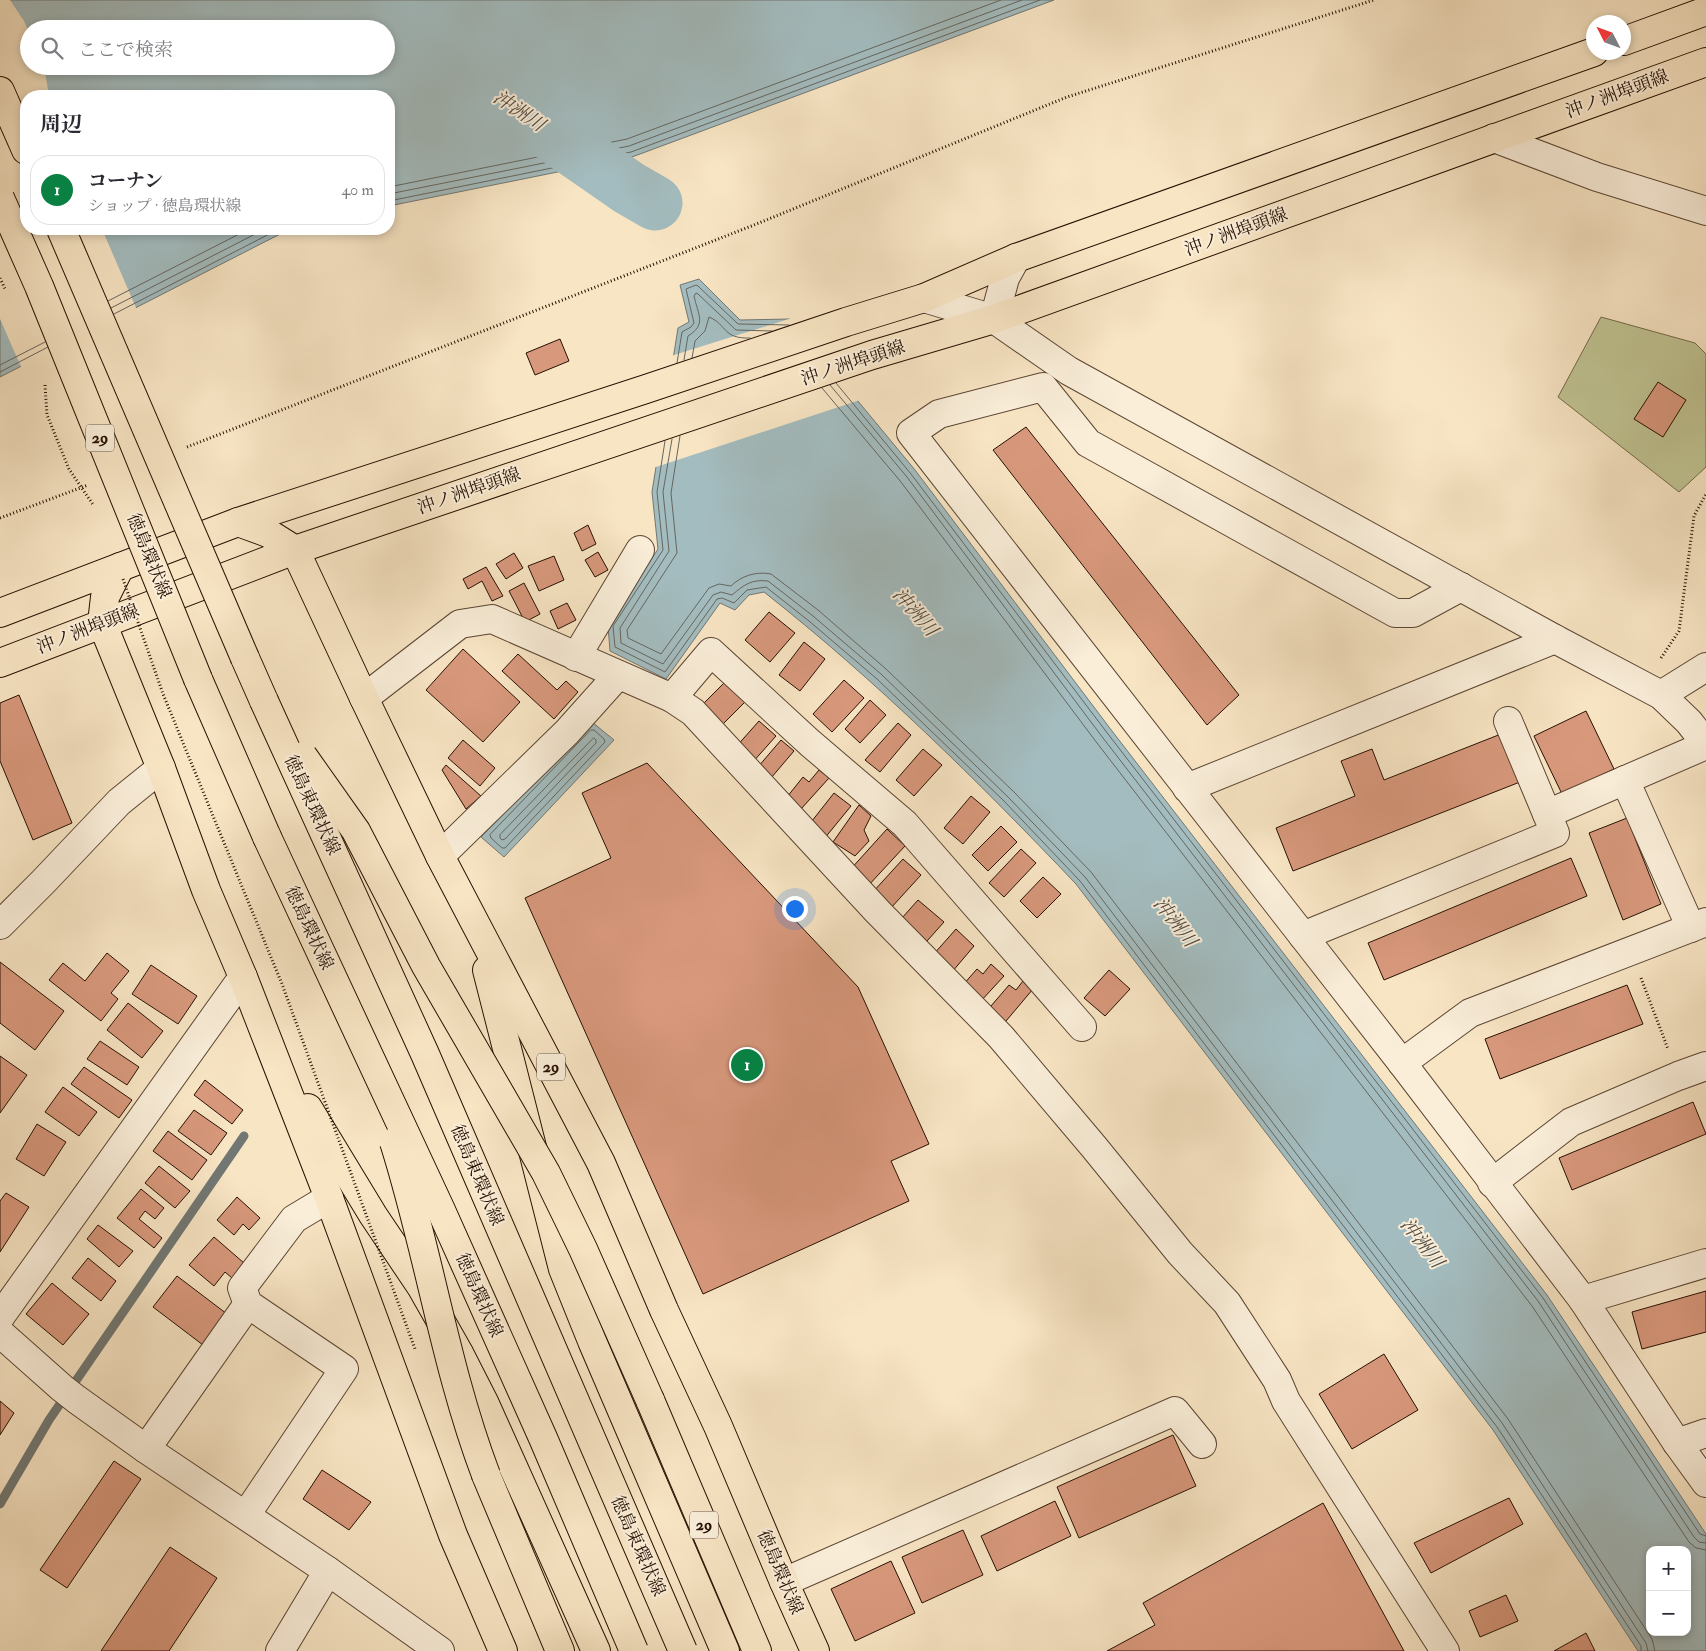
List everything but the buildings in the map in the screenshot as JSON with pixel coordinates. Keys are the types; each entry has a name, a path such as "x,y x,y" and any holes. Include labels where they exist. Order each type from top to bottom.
{"main road":[{"path":"1631,39 1706,12"},
{"path":"0,613 120,570 238,522 924,298 1016,258 1586,55"},
{"name":"沖ノ洲埠頭線","path":"0,663 296,550 872,355 994,320 1706,62"},
{"path":"0,92 20,137"},
{"name":"徳島環状線","path":"0,198 39,286 198,679 267,837 440,1208 547,1447 634,1651"},
{"name":"29","path":"64,235 264,701 356,831 426,966 546,1173 583,1249 650,1400 757,1651"},
{"path":"238,522 268,533 296,550"},
{"name":"徳島環状線","path":"296,550 364,698 444,862 600,1163 664,1310 718,1426 815,1651"},
{"name":"徳島環状線","path":"120,570 105,597 102,623 161,768 206,890 243,977 328,1198 453,1535 502,1651"},
{"name":"徳島東環状線","path":"264,701 429,1063 683,1651"},
{"name":"29","path":"267,837 362,1047 403,1170 465,1416 486,1475 560,1651"},
{"path":"444,862 479,944 493,989 563,1269 725,1651"},
{"path":"243,977 276,1047 322,1131 373,1215 422,1288 460,1355 484,1402 596,1651"}],"street":[{"path":"1494,138 1597,177 1706,211"},
{"path":"994,320 1005,278 1016,258"},
{"path":"924,298 994,320 1069,371 1555,639 1652,690 1689,722 1706,745 1625,780 1551,824 1303,936"},
{"path":"1461,587 1412,613 1395,612 1088,443 1043,387 939,414 910,433 1402,1063 1583,1300 1677,1443 1706,1483"},
{"path":"576,657 640,550"},
{"path":"364,698 460,624 492,619 672,698 693,712 878,912 1001,1037 1180,1253 1227,1303 1277,1380 1286,1401 1445,1651"},
{"path":"1187,788 1555,639"},
{"path":"672,698 711,652 810,743 905,824 1082,1027"},
{"path":"1652,690 1706,667"},
{"path":"444,862 618,675"},
{"path":"1508,721 1551,824"},
{"path":"0,925 120,802 161,768"},
{"path":"1402,1063 1470,1013 1698,925 1625,780"},
{"path":"0,1317 243,977"},
{"path":"1492,1183 1571,1122 1706,1066"},
{"path":"246,1515 344,1369 248,1304 242,1288 294,1219 328,1198"},
{"path":"1583,1300 1706,1263"},
{"path":"146,1449 248,1304"},
{"path":"0,1333 69,1394 146,1449 328,1570 440,1651"},
{"path":"784,1582 1175,1411 1202,1444"},
{"path":"1677,1443 1706,1433"},
{"path":"280,1651 328,1570"}],"path":[{"path":"184,448 754,225 1067,97 1374,0"},
{"path":"0,278 8,294"},
{"path":"45,378 47,415 69,469 96,509"},
{"path":"0,518 92,484"},
{"path":"1652,690 1679,631 1694,516 1706,494"},
{"path":"120,570 163,694 282,984 416,1353"},
{"path":"1631,951 1678,1076"}],"green space":[{"path":"1601,317 1695,343 1706,354 1706,467 1679,492 1558,397"}],"water":[{"path":"0,0 1054,0 632,157 395,205 395,90 20,90 20,235 278,235 0,377"},
{"path":"699,279 740,320 790,319 915,470 1112,731 1547,1295 1706,1534 1706,1651 1638,1651 1493,1430 1076,884 964,769 886,696 764,592 749,595 735,610 720,603 666,679 610,651 608,626 658,549 652,492 678,328 689,322 680,285"},
{"path":"592,722 614,740 504,857 481,837"}],"pier":[{"path":"0,0 10,0 23,20 20,20 20,75 46,75 48,90 20,90 20,235 105,235 137,310 22,369 0,319"},
{"path":"792,318 860,400 653,468 671,356"}],"waterway":[{"name":"沖洲川","path":"534,122 629,188 655,203"},
{"path":"0,1504 49,1420 244,1136"}],"place":[{"name":"コーナン","path":"747,1065"}]}
